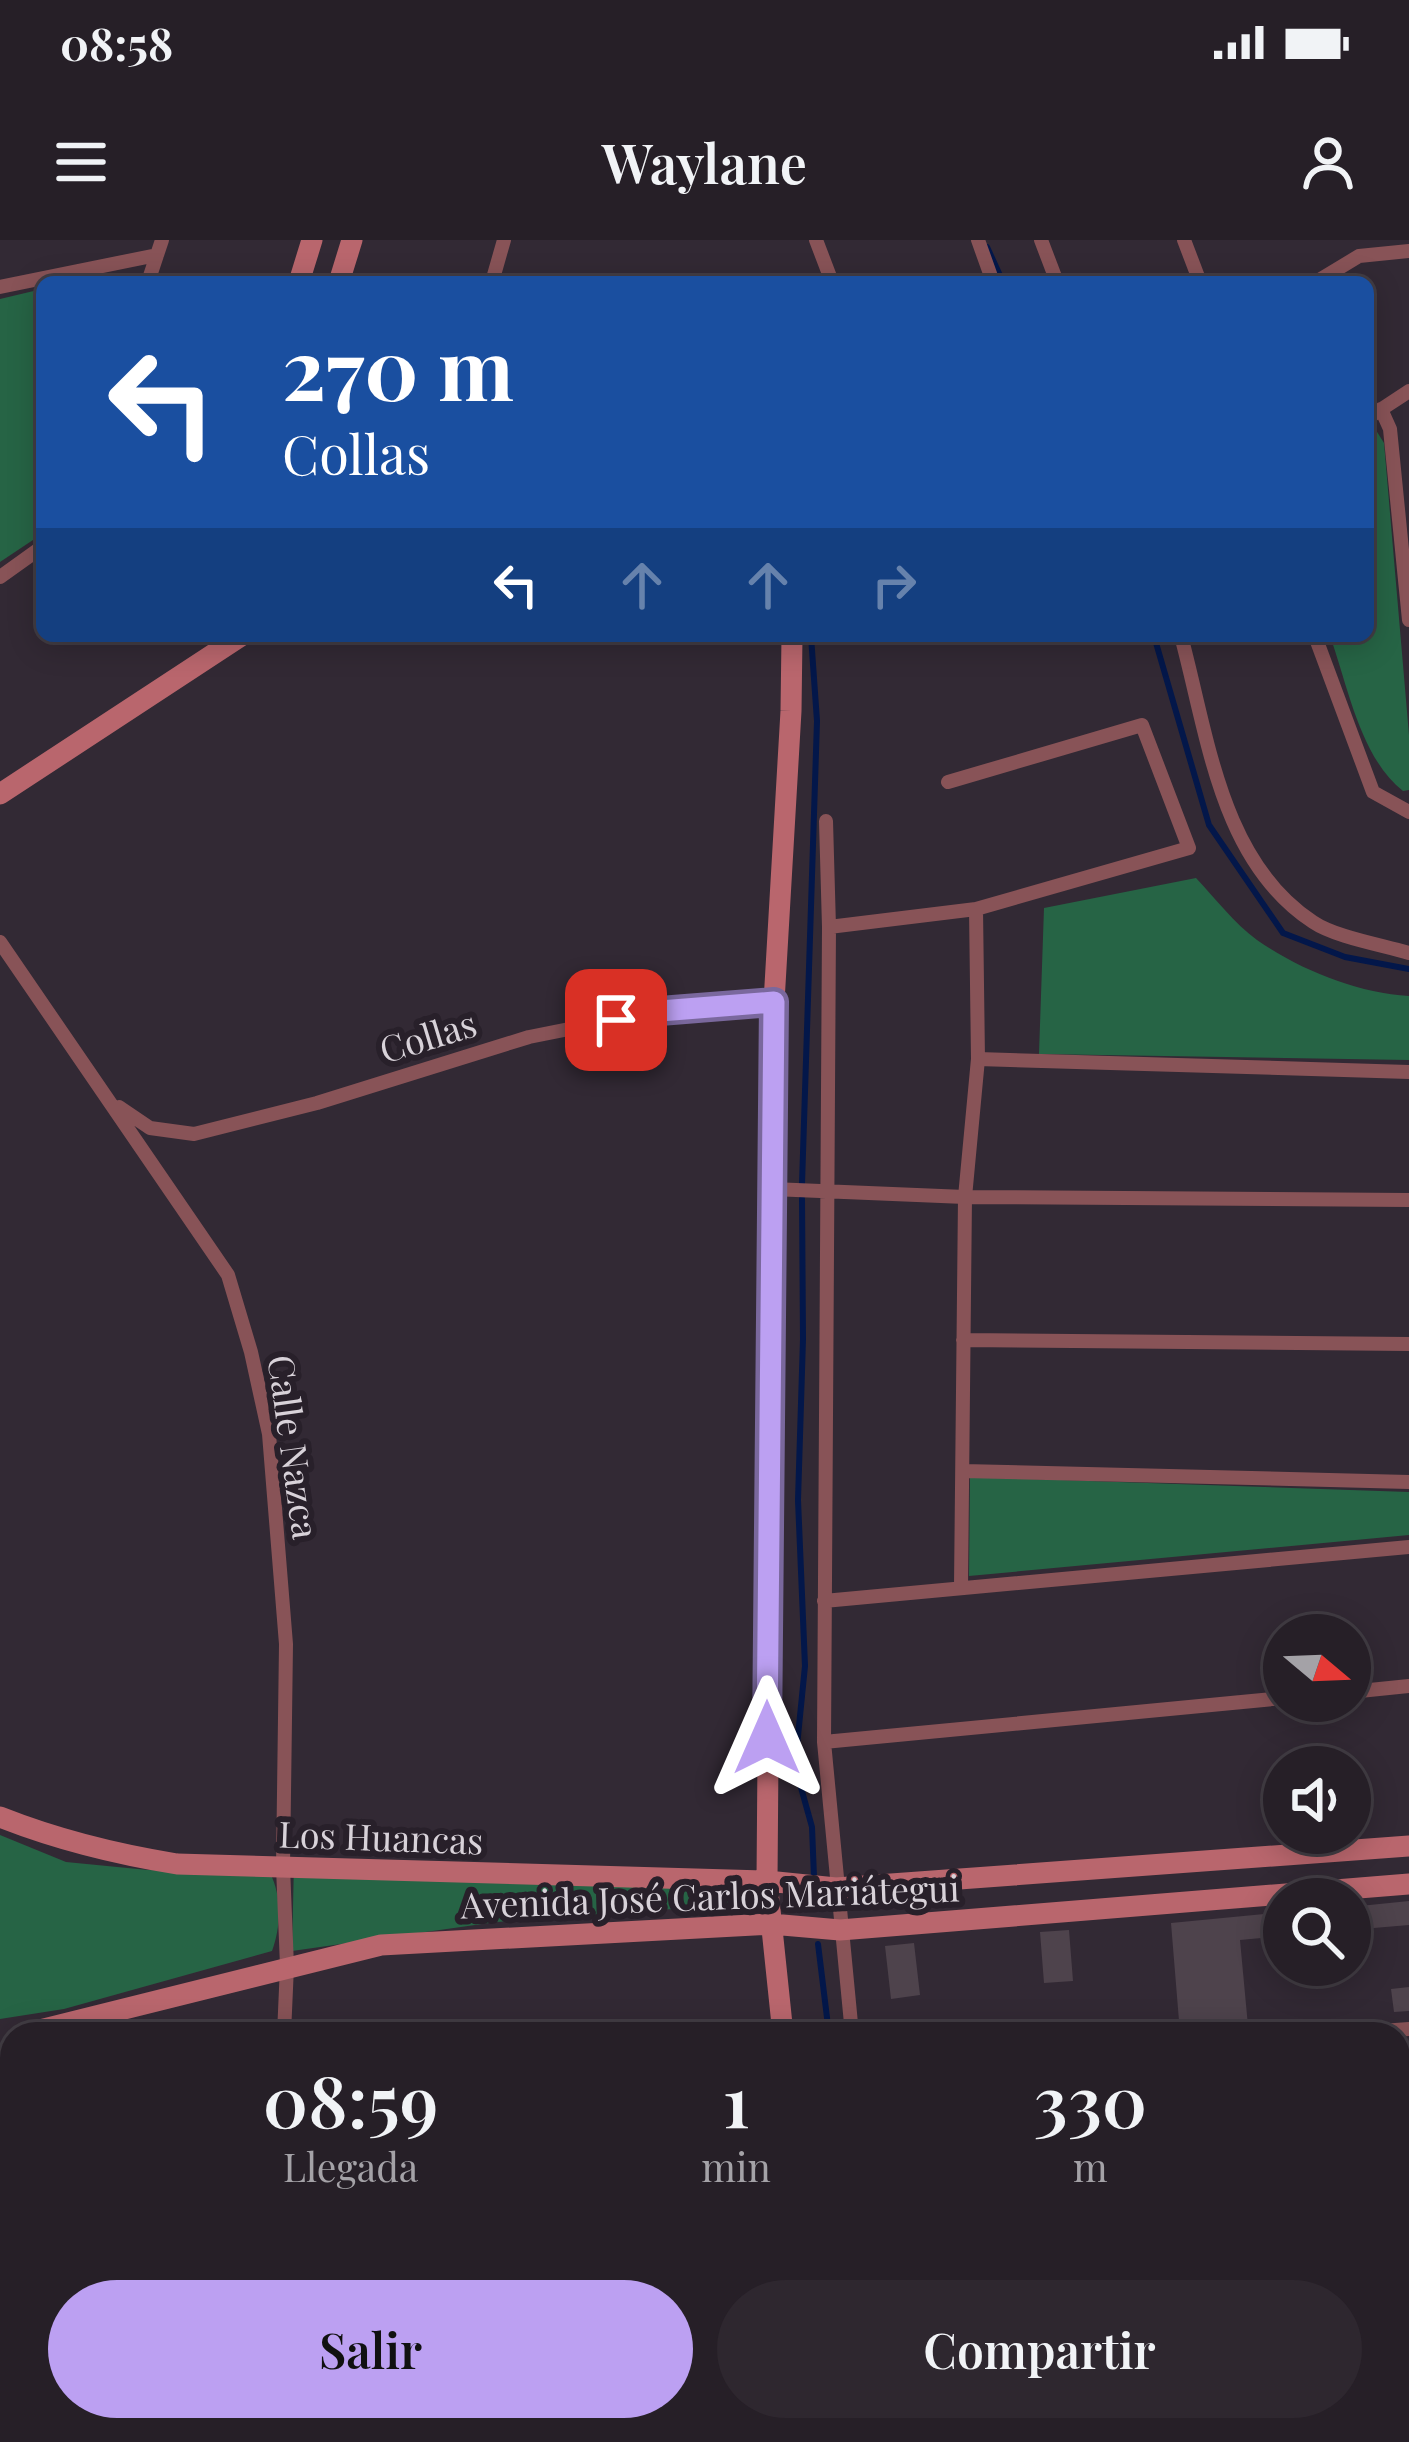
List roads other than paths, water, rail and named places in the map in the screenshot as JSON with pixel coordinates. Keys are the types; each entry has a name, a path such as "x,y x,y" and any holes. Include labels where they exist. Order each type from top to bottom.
{"main road":[{"path":"300,276 312,240"},
{"path":"341,276 352,240"},
{"path":"782,2022 766,1881 774,1002 792,642"},
{"path":"0,794 214,643"},
{"name":"Los Huancas","path":"0,1817 115,1855 177,1864 766,1881"},
{"name":"Avenida José Carlos Mariátegui","path":"766,1881 836,1888 1409,1846"},
{"name":"Avenida José Carlos Mariátegui","path":"70,2022 381,1945 771,1924 840,1930 1409,1884"}],"street":[{"path":"494,276 504,240"},
{"path":"816,240 830,276"},
{"path":"978,240 991,276"},
{"path":"1041,240 1055,276"},
{"path":"1184,240 1198,276"},
{"path":"150,276 159,247"},
{"path":"41,276 159,247"},
{"path":"1324,276 1359,248 1409,251"},
{"path":"0,286 36,277"},
{"path":"1409,391 1375,413 1390,429 1409,620"},
{"path":"0,577 36,551"},
{"path":"1183,642 1231,823 1262,874 1314,923 1409,953"},
{"path":"1317,642 1373,792 1409,812"},
{"path":"829,927 976,909 1189,848 1142,725 948,782"},
{"path":"826,821 824,1742 851,2022"},
{"path":"961,1586 965,1197 978,1059 976,909"},
{"name":"Calle Nazca","path":"0,942 228,1275 251,1352 269,1434 286,1644 285,2022"},
{"name":"Collas","path":"110,1101 149,1128 194,1134 317,1103 529,1037 660,1011 774,1002"},
{"path":"978,1059 1409,1072"},
{"path":"772,1190 965,1197 1409,1200"},
{"path":"963,1340 1409,1344"},
{"path":"963,1471 1409,1482"},
{"path":"824,1600 1409,1547"},
{"path":"1371,1689 1409,1686"},
{"path":"824,1742 1263,1700"}],"waterway":[{"path":"987,247 1000,276"},
{"path":"802,1184 817,721 811,642"},
{"path":"1156,642 1209,825 1283,933 1345,957 1409,969"},
{"path":"802,1199 798,1500 805,1666 795,1766 812,1827 814,1877"},
{"path":"818,1944 828,2022"}]}
